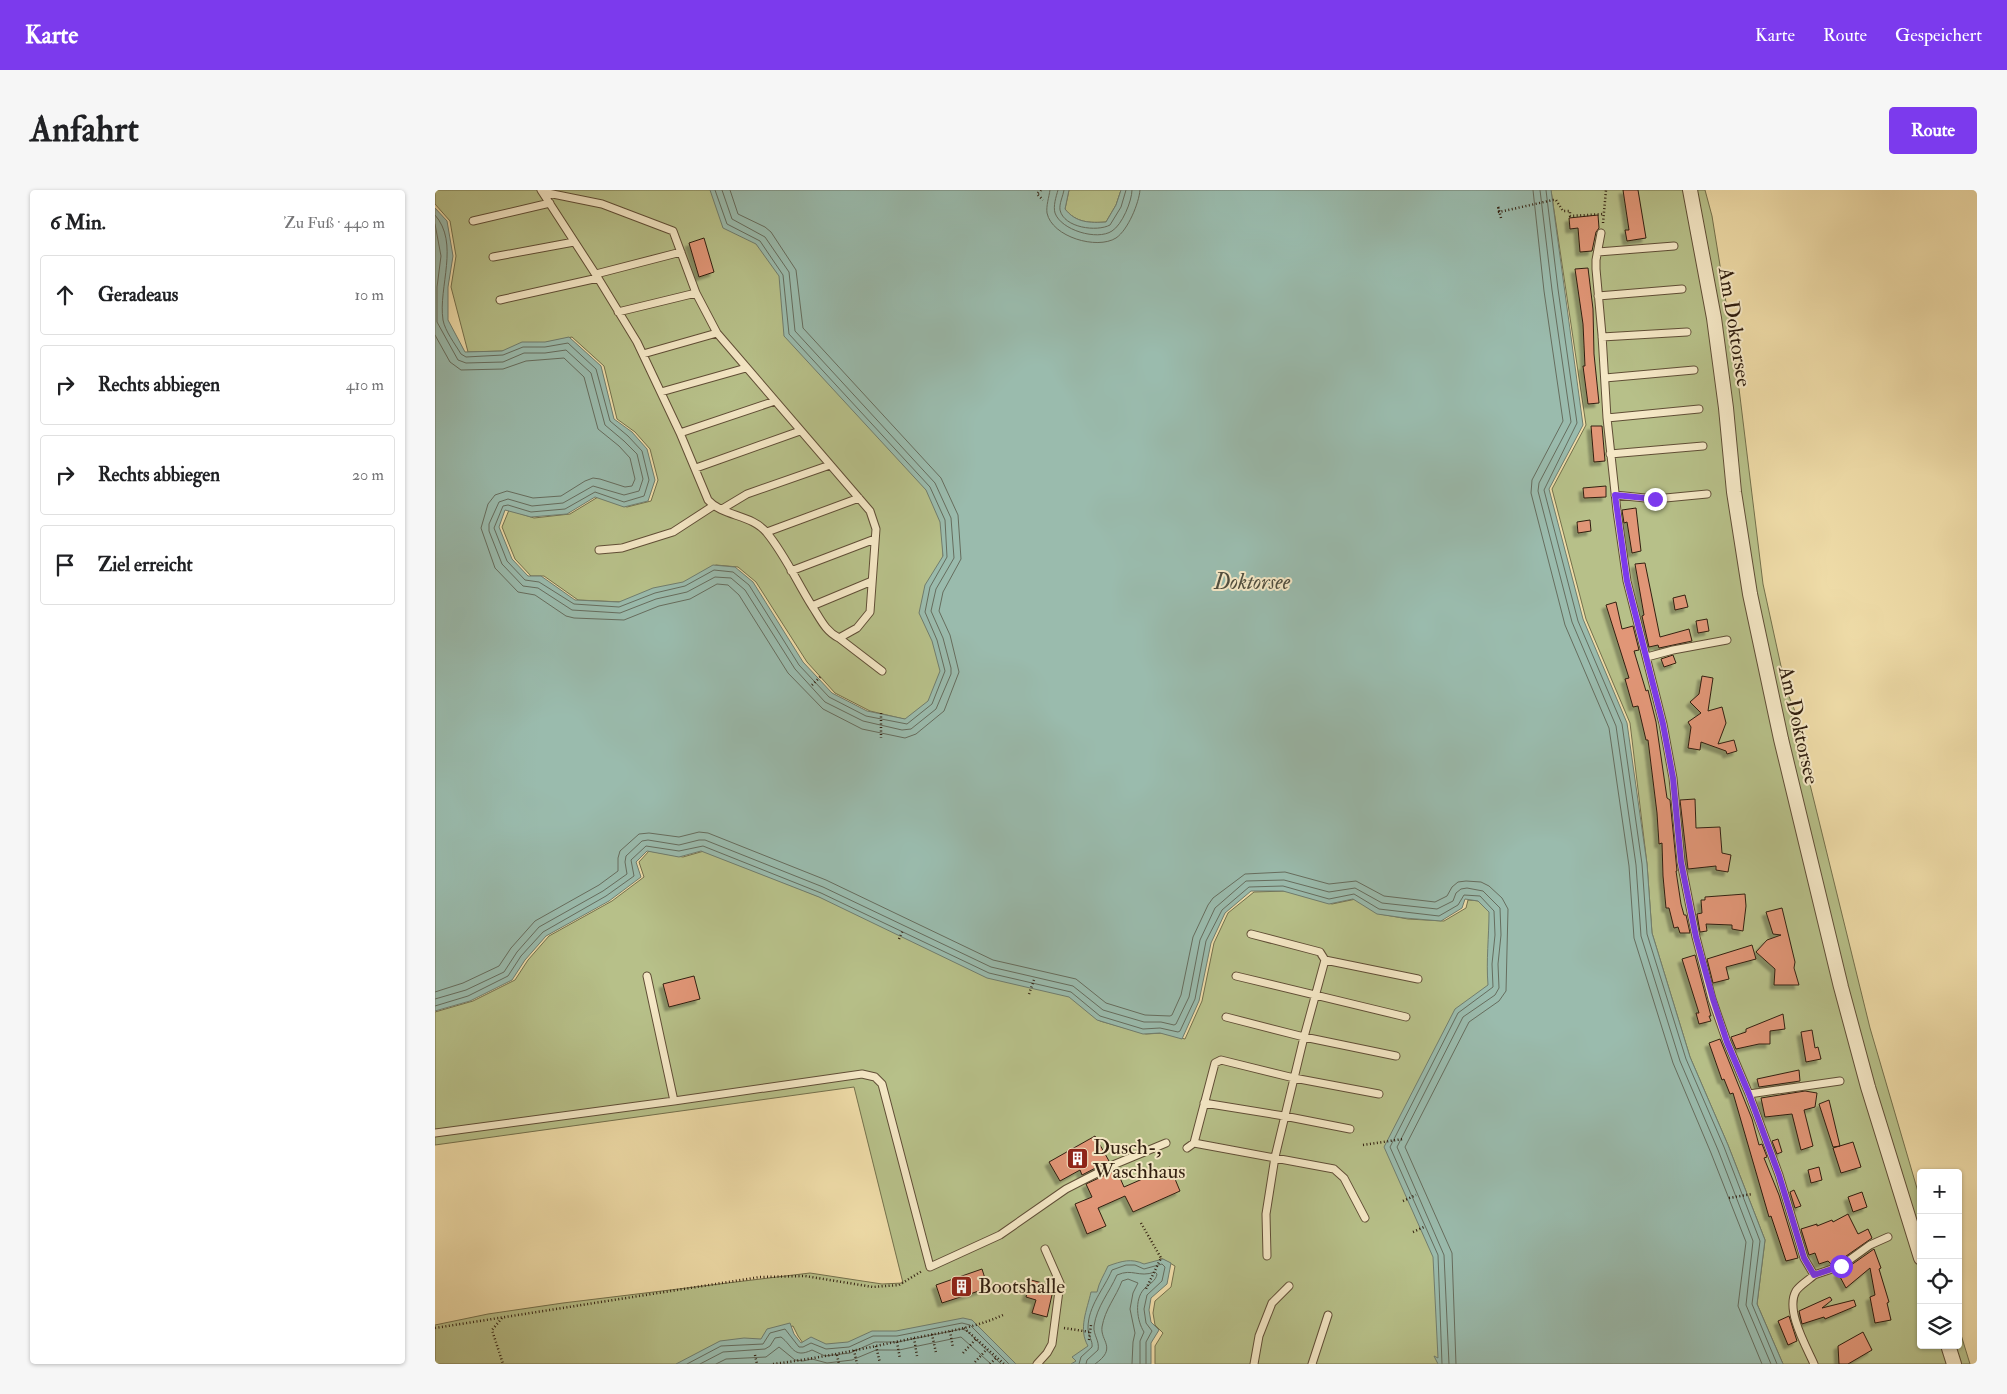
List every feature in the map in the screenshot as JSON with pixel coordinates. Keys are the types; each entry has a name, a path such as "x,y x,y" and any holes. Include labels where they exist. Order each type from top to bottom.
{"street":[{"name":"Am Doktorsee","path":"1690,190 1715,318 1734,492 1750,594 1781,739 1867,1087 1917,1245"},
{"path":"1949,1349 1954,1364"}],"lane":[{"path":"542,191 597,276 643,354 696,468 708,500 713,506 749,519 767,532 830,633 882,671"},
{"path":"542,191 602,204 673,231 696,293 717,333 869,511 876,530 870,612 857,628 839,638"},
{"path":"473,221 550,203"},
{"path":"1601,233 1596,260 1607,418 1615,495 1627,581 1663,724 1673,778 1681,862 1696,937 1727,1042 1749,1094 1779,1175 1804,1258 1814,1275"},
{"path":"493,257 574,242"},
{"path":"1597,252 1674,246"},
{"path":"500,300 597,276 681,252"},
{"path":"1598,296 1682,289"},
{"path":"619,312 696,293"},
{"path":"1602,337 1687,332"},
{"path":"643,354 717,333"},
{"path":"661,392 746,368"},
{"path":"1605,378 1694,370"},
{"path":"680,433 775,401"},
{"path":"1607,418 1699,409"},
{"path":"696,468 800,431"},
{"path":"1610,454 1703,446"},
{"path":"722,509 747,494 830,465"},
{"path":"1615,495 1655,499 1707,494"},
{"path":"767,532 859,498"},
{"path":"599,550 622,548 673,532 713,506"},
{"path":"791,571 875,539"},
{"path":"812,606 872,581"},
{"path":"1647,657 1727,640"},
{"path":"1251,934 1319,952 1325,960 1418,979"},
{"path":"1267,1256 1266,1214 1275,1156 1325,960"},
{"path":"647,976 674,1101"},
{"path":"1236,976 1406,1017"},
{"path":"1226,1017 1304,1037 1395,1056"},
{"path":"1187,1148 1194,1143 1215,1064 1221,1060 1294,1078 1379,1094"},
{"path":"435,1133 862,1074 875,1077 882,1084 929,1267 1000,1235 1074,1185 1113,1165 1166,1143"},
{"path":"1749,1094 1841,1081"},
{"path":"1204,1103 1351,1129"},
{"path":"1194,1143 1275,1156 1333,1169 1344,1178 1365,1218"},
{"path":"1814,1364 1801,1337 1792,1309 1796,1291 1814,1275 1841,1266 1870,1245 1888,1237"},
{"path":"1037,1364 1052,1344 1059,1291 1059,1282 1045,1249"},
{"path":"1254,1364 1259,1336 1271,1303 1289,1286"},
{"path":"1312,1364 1328,1315"}],"path":[{"path":"1041,190 1037,194 1043,200"},
{"path":"1601,233 1606,190"},
{"path":"1501,218 1499,212 1498,206 1499,212 1553,200 1556,200 1563,211 1570,211 1570,216 1604,214"},
{"path":"812,685 821,676"},
{"path":"1786,701 1796,723 1797,742"},
{"path":"881,713 881,738"},
{"path":"878,736 885,735"},
{"path":"899,939 903,930"},
{"path":"1029,994 1034,980"},
{"path":"1363,1144 1403,1140"},
{"path":"1729,1198 1753,1194"},
{"path":"1403,1201 1416,1195"},
{"path":"1141,1223 1161,1258 1145,1291"},
{"path":"1413,1232 1424,1227"},
{"path":"435,1328 759,1277 805,1276 873,1287 899,1285 929,1267"},
{"path":"773,1364 791,1363 837,1355 963,1328 991,1321 1003,1315"},
{"path":"502,1318 492,1330 503,1364"},
{"path":"1089,1340 1091,1326"},
{"path":"1060,1327 1090,1332"},
{"path":"963,1328 1003,1364"},
{"path":"950,1331 953,1348"},
{"path":"932,1334 936,1353"},
{"path":"914,1338 917,1356"},
{"path":"963,1353 976,1339"},
{"path":"897,1342 900,1359"},
{"path":"877,1346 880,1363"},
{"path":"975,1362 987,1349"},
{"path":"854,1350 857,1364"},
{"path":"755,1355 757,1364"},
{"path":"837,1355 839,1364"},
{"path":"990,1364 996,1357"}],"green space":[{"path":"435,190 713,190 759,244 929,491 943,522 943,671 931,701 908,720 870,711 835,693 807,662 756,582 738,567 716,565 686,582 622,602 578,600 544,576 531,576 515,559 502,527 509,510 534,518 570,514 598,497 627,507 651,501 658,480 650,449 635,432 617,419 604,366 572,337 505,351 468,352 451,287 456,256 450,221 435,204"},
{"path":"1069,190 1121,190 1116,205 1106,222 1094,222 1079,220 1065,209"},
{"path":"1551,190 1705,190 1712,216 1736,364 1763,584 1786,689 1799,721 1803,756 1870,1028 1917,1188 1917,1349 1962,1349 1962,1338 1970,1364 1783,1364 1757,1304 1765,1240 1728,1145 1690,1057 1652,933 1647,864 1630,723 1586,619 1552,489 1586,425"},
{"path":"649,851 683,857 704,851 1072,997 1100,1021 1146,1034 1163,1033 1185,1039 1202,1001 1214,943 1228,913 1254,892 1286,891 1332,904 1356,899 1380,914 1408,919 1444,921 1466,908 1468,900 1481,901 1492,912 1491,986 1436,1257 1441,1364 1155,1364 1155,1346 1163,1333 1155,1325 1153,1313 1155,1301 1171,1287 1175,1266 1161,1258 1092,1349 1074,1364 1016,1364 977,1325 967,1321 852,1345 805,1346 793,1326 771,1331 765,1342 685,1364 435,1364 435,1325 488,1314 810,1273 882,1284 903,1283 854,1087 435,1145 435,1012 473,1001 515,980 528,960 549,936 612,901 644,877 639,862"}],"water":[{"name":"Doktorsee","path":"710,190 1069,190 1065,209 1069,214 1079,220 1106,222 1116,205 1121,190 1551,190 1583,425 1549,489 1583,619 1627,723 1647,864 1652,933 1690,1057 1728,1145 1765,1240 1757,1304 1783,1364 1438,1364 1434,1356 1438,1358 1433,1257 1384,1147 1455,1009 1488,985 1489,912 1478,901 1465,899 1462,908 1441,921 1377,914 1353,899 1329,904 1283,891 1251,891 1225,913 1211,943 1199,1001 1182,1039 1160,1033 1143,1034 1097,1020 1069,997 987,978 819,897 701,851 679,857 647,851 636,862 641,877 609,901 546,936 525,960 512,980 470,1001 435,1011 435,208 447,221 453,256 448,287 448,320 465,352 502,351 522,342 545,342 569,337 601,366 614,419 632,432 647,449 655,480 648,501 624,507 595,497 567,514 531,517 505,510 499,527 512,559 528,576 541,576 575,600 619,602 653,588 683,582 713,565 735,567 753,582 803,662 832,693 867,711 905,719 928,701 940,671 932,641 919,613 925,585 943,556 940,522 926,490 784,336 779,276 756,244 723,228"},
{"path":"1163,1259 1171,1263 1167,1284 1151,1298 1149,1310 1151,1322 1159,1330 1151,1343 1151,1364 1071,1364 1076,1361 1072,1357 1088,1346 1083,1326 1091,1292 1097,1292 1108,1266 1126,1261 1144,1264"},
{"path":"963,1318 972,1320 1016,1364 676,1364 720,1341 744,1338 761,1339 767,1329 790,1323 794,1334 801,1343 811,1337 826,1344 848,1342 872,1331 896,1331"}],"building":[{"path":"1623,190 1638,190 1646,238 1627,241 1625,230 1629,230"},
{"path":"1598,215 1599,228 1596,232 1592,251 1580,252 1578,228 1570,229 1569,218"},
{"path":"704,238 714,272 699,277 689,243"},
{"path":"1588,268 1593,309 1594,354 1599,403 1588,404 1583,366 1585,366 1583,324 1575,269"},
{"path":"1591,426 1602,426 1605,461 1594,462"},
{"path":"1606,486 1606,497 1584,498 1583,488"},
{"path":"1636,508 1641,551 1632,553 1627,522 1624,523 1622,510"},
{"path":"1590,520 1591,531 1578,533 1577,522"},
{"path":"1645,563 1660,637 1689,629 1692,641 1659,648 1658,645 1649,647 1642,616 1644,615 1635,564"},
{"path":"1685,595 1688,607 1675,610 1673,598"},
{"path":"1616,602 1622,629 1633,626 1639,650 1634,651 1646,691 1648,690 1656,722 1667,798 1670,800 1676,871 1681,904 1684,915 1686,915 1690,933 1680,933 1678,927 1674,928 1669,908 1666,908 1662,843 1659,844 1648,740 1646,740 1638,706 1633,707 1625,679 1629,678 1606,605"},
{"path":"1707,619 1709,631 1698,633 1696,621"},
{"path":"1673,655 1676,663 1664,667 1661,659"},
{"path":"1702,676 1713,678 1708,711 1722,707 1726,723 1718,744 1734,740 1737,751 1727,754 1726,751 1701,742 1700,750 1688,748 1691,727 1688,722 1701,713 1690,702 1699,694"},
{"path":"1695,799 1696,828 1720,827 1722,853 1731,855 1728,872 1716,870 1716,866 1688,869 1680,800"},
{"path":"1745,894 1746,906 1743,931 1732,929 1732,925 1706,924 1707,931 1700,932 1697,914 1702,913 1701,900 1705,900 1705,897"},
{"path":"1782,908 1799,985 1774,985 1775,969 1756,952 1767,940 1781,935 1773,934 1766,912"},
{"path":"1752,945 1756,959 1726,967 1729,979 1713,983 1707,959"},
{"path":"1695,955 1711,1016 1709,1016 1711,1021 1699,1024 1696,1013 1699,1013 1682,959"},
{"path":"694,976 700,999 669,1007 663,984"},
{"path":"1783,1014 1785,1029 1770,1031 1770,1044 1759,1044 1736,1049 1731,1037"},
{"path":"1812,1030 1815,1048 1818,1047 1821,1059 1806,1062 1801,1032"},
{"path":"1720,1039 1752,1119 1759,1145 1762,1144 1767,1157 1764,1158 1779,1195 1798,1258 1786,1261 1771,1216 1769,1217 1733,1093 1730,1094 1724,1079 1722,1080 1709,1043"},
{"path":"1799,1070 1800,1081 1759,1087 1757,1079"},
{"path":"1805,1091 1817,1093 1815,1107 1804,1110 1813,1146 1801,1150 1792,1114 1765,1117 1761,1098"},
{"path":"1829,1100 1840,1146 1833,1147 1819,1104"},
{"name":"Dusch-, Waschhaus","path":"1095,1136 1109,1161 1082,1175 1080,1170 1060,1181 1049,1162"},
{"path":"1778,1139 1782,1152 1777,1154 1772,1141"},
{"path":"1853,1142 1861,1167 1841,1173 1833,1148"},
{"path":"1170,1167 1180,1191 1133,1212 1125,1196 1098,1208 1106,1226 1087,1234 1075,1204 1092,1197 1086,1184 1117,1171 1124,1187"},
{"path":"1819,1167 1822,1180 1811,1183 1808,1170"},
{"path":"1794,1190 1801,1206 1795,1208 1790,1192"},
{"path":"1862,1192 1867,1207 1853,1212 1848,1197"},
{"path":"1848,1214 1858,1234 1868,1229 1872,1238 1839,1261 1831,1264 1828,1261 1819,1264 1815,1253 1809,1255 1801,1229 1817,1224 1817,1226 1832,1220 1833,1222"},
{"path":"1874,1249 1881,1268 1879,1269 1889,1302 1887,1303 1891,1320 1875,1323 1870,1297 1875,1295 1870,1268 1846,1288 1838,1273"},
{"name":"Bootshalle","path":"982,1269 988,1288 942,1303 936,1285"},
{"path":"1031,1280 1054,1286 1047,1317 1032,1313 1036,1300 1026,1297"},
{"path":"1830,1297 1832,1300 1822,1308 1854,1300 1856,1306 1825,1319 1824,1317 1802,1324 1799,1311"},
{"path":"1789,1316 1797,1341 1788,1345 1778,1321"},
{"path":"1863,1332 1872,1350 1848,1364 1839,1364 1838,1346"}],"place":[{"name":"Dusch-, Waschhaus","path":"1077,1159"},
{"name":"Bootshalle","path":"962,1286"}],"route":[{"path":"1655,499 1615,495 1627,581 1663,724 1673,778 1681,862 1696,937 1727,1042 1737,1062 1779,1175 1804,1258 1814,1275 1841,1266"}]}
